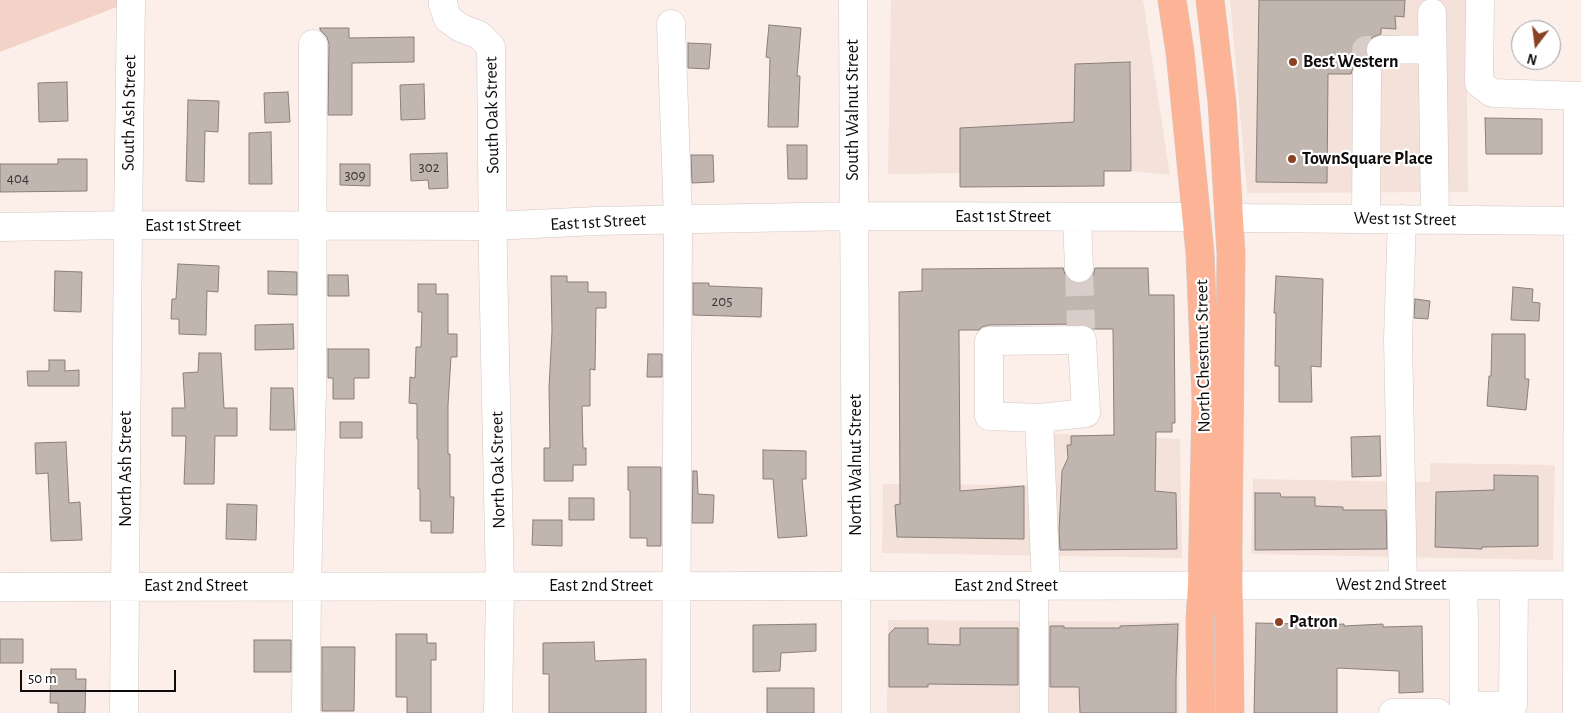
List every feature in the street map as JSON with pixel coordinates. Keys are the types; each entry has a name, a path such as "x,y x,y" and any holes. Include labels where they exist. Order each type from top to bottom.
{"main road":[{"name":"North Chestnut Street","path":"1172,0 1180,52 1200,254 1206,399 1200,620 1201,713"},
{"name":"North Chestnut Street","path":"1210,0 1222,102 1231,263 1230,713"}],"street":[{"name":"South Ash Street","path":"128,226 131,0"},
{"name":"South Oak Street","path":"443,0 448,19 460,28 479,35 491,48 493,226"},
{"path":"1480,0 1479,83 1492,93 1579,96 1579,585 1577,713"},
{"name":"South Walnut Street","path":"853,3 854,216"},
{"path":"1432,13 1435,220"},
{"path":"671,24 678,219 676,713"},
{"path":"306,713 312,391 313,44"},
{"path":"1381,50 1432,49"},
{"path":"1366,219 1367,73"},
{"name":"East 1st Street","path":"0,227 493,226 596,221 854,216 1196,217"},
{"name":"North Walnut Street","path":"854,216 856,713"},
{"name":"West 1st Street","path":"1229,216 1248,218 1579,221"},
{"path":"1077,217 1079,268"},
{"path":"1402,219 1398,340 1403,585"},
{"name":"North Ash Street","path":"124,713 128,226"},
{"name":"North Oak Street","path":"493,226 500,586 498,713"},
{"path":"1081,335 1086,413 1039,418 989,416 989,341 1081,335"},
{"path":"1034,713 1040,586 1039,418"},
{"path":"1447,710 1464,621 1463,585"},
{"name":"West 2nd Street","path":"1202,586 1579,585"},
{"name":"East 2nd Street","path":"0,587 1202,586"},
{"path":"1393,713 1513,705 1514,586"}],"shaded area":[{"path":"0,0 135,0 0,52"},
{"path":"891,0 1143,0 1170,175 1131,171 888,174"},
{"path":"1230,0 1466,0 1468,192 1247,193"},
{"path":"1040,433 1180,439 1182,558 882,553 883,484 1039,485"},
{"path":"1430,463 1555,465 1553,560 1251,554 1253,479 1430,482"},
{"path":"888,620 1180,622 1179,713 887,713"}],"building":[{"name":"Best Western","path":"1259,0 1405,0 1404,17 1395,16 1396,29 1381,28 1381,34 1373,37 1367,43 1365,51 1367,57 1360,59 1354,65 1351,74 1328,74 1327,183 1256,182"},
{"path":"769,25 801,28 797,76 800,76 798,127 768,127 770,58 766,57"},
{"path":"320,28 349,28 349,38 414,37 414,62 352,63 352,115 328,115 329,44 327,37"},
{"path":"688,43 711,44 709,69 688,68"},
{"path":"1130,62 1131,171 1104,171 1104,186 960,187 960,128 1074,122 1075,64"},
{"path":"67,82 68,121 39,122 38,83"},
{"path":"424,84 425,119 401,120 400,85"},
{"path":"288,92 290,122 265,123 264,93"},
{"path":"188,100 219,101 218,132 205,131 204,182 186,181"},
{"path":"1485,118 1542,119 1542,154 1486,154"},
{"path":"271,132 272,184 249,184 249,133"},
{"path":"787,145 807,145 807,179 788,179"},
{"path":"447,153 448,188 429,189 428,180 411,181 410,154"},
{"path":"691,155 713,155 714,182 692,183"},
{"path":"58,159 87,159 87,191 0,192 0,164 58,164"},
{"path":"340,164 370,164 370,186 340,185"},
{"path":"178,264 219,266 218,292 207,291 206,335 179,334 179,319 171,319 172,299 176,299"},
{"path":"1063,268 1066,277 1071,282 1079,284 1088,281 1093,276 1095,268 1148,268 1149,295 1174,295 1175,423 1172,423 1172,432 1156,432 1155,491 1176,493 1177,549 1060,550 1062,471 1068,458 1067,445 1071,445 1071,436 1114,435 1113,329 1093,329 1082,324 989,325 979,330 959,330 960,491 1024,486 1024,539 897,537 895,505 900,504 899,292 922,291 922,269"},
{"path":"55,271 82,272 81,312 54,311"},
{"path":"268,271 297,272 297,295 268,294"},
{"path":"328,275 348,275 349,296 328,296"},
{"path":"551,276 567,276 567,282 588,282 588,292 606,292 606,308 596,308 595,370 590,369 590,406 582,406 583,448 586,448 586,465 573,465 573,481 544,481 544,448 550,448"},
{"path":"1276,276 1323,279 1321,367 1311,366 1312,402 1279,402 1279,366 1275,366 1276,313 1274,313"},
{"path":"693,283 709,283 709,286 762,288 761,317 693,315"},
{"path":"418,284 436,284 436,294 448,294 448,334 457,334 457,357 451,357 448,405 450,497 454,497 453,533 431,533 431,521 420,521 417,404 409,403 410,377 415,378 416,347 421,347 422,312 418,312"},
{"path":"1513,287 1533,289 1532,302 1540,303 1539,321 1511,320"},
{"path":"1415,299 1430,301 1428,319 1414,318"},
{"path":"293,324 294,349 255,350 255,325"},
{"path":"1492,334 1525,334 1525,379 1529,379 1526,410 1487,406 1489,376 1491,376"},
{"path":"328,349 369,349 369,378 354,378 354,399 333,399 333,378 328,378"},
{"path":"199,353 221,353 224,408 237,408 237,436 215,436 214,484 184,484 186,436 172,436 172,408 185,408 183,373 198,372"},
{"path":"648,354 662,354 662,377 647,377"},
{"path":"49,360 65,360 65,371 79,370 79,386 28,386 27,371 49,371"},
{"path":"271,388 293,388 295,430 270,430"},
{"path":"340,422 362,422 362,438 340,438"},
{"path":"1380,436 1381,476 1352,477 1351,437"},
{"path":"66,442 69,503 80,502 82,540 51,541 48,473 36,474 35,443"},
{"path":"763,450 806,451 806,479 802,479 807,536 778,538 773,479 763,479"},
{"path":"628,467 661,467 661,546 647,546 647,538 630,538"},
{"path":"693,471 697,471 698,494 714,495 713,523 692,523"},
{"path":"1494,475 1538,476 1538,546 1482,547 1482,549 1435,547 1436,492 1494,490"},
{"path":"1255,493 1280,493 1281,497 1315,497 1315,506 1343,507 1343,510 1386,510 1387,549 1255,550"},
{"path":"569,498 594,498 594,520 569,520"},
{"path":"227,504 257,505 256,540 226,539"},
{"path":"533,520 562,520 562,546 532,545"},
{"path":"1256,623 1303,624 1303,626 1383,624 1383,627 1422,626 1423,692 1399,693 1399,671 1337,668 1337,713 1254,713"},
{"path":"816,624 816,651 781,653 780,671 753,672 753,625"},
{"path":"1178,624 1176,713 1080,713 1079,687 1050,687 1050,626 1064,626 1064,628 1120,628 1120,626"},
{"path":"895,628 928,628 928,644 960,645 960,628 1018,628 1018,685 928,684 928,687 889,687 889,634"},
{"path":"396,634 427,634 427,643 436,643 436,660 431,660 431,713 407,713 407,697 396,697"},
{"path":"0,639 23,639 23,663 0,663"},
{"path":"254,640 291,640 291,672 254,672"},
{"path":"594,642 595,661 646,659 646,713 549,713 549,674 543,674 543,643"},
{"path":"322,647 355,647 354,711 322,711"},
{"path":"51,669 76,669 76,679 86,679 85,713 58,713 58,703 50,703"},
{"path":"767,688 814,688 814,713 767,713"}],"tunnel":[{"path":"1367,73 1366,50 1381,50"},
{"path":"1079,268 1081,329"}],"place":[{"name":"Best Western","path":"1293,62"},
{"name":"TownSquare Place","path":"1292,159"},
{"name":"Patron","path":"1279,622"}]}
